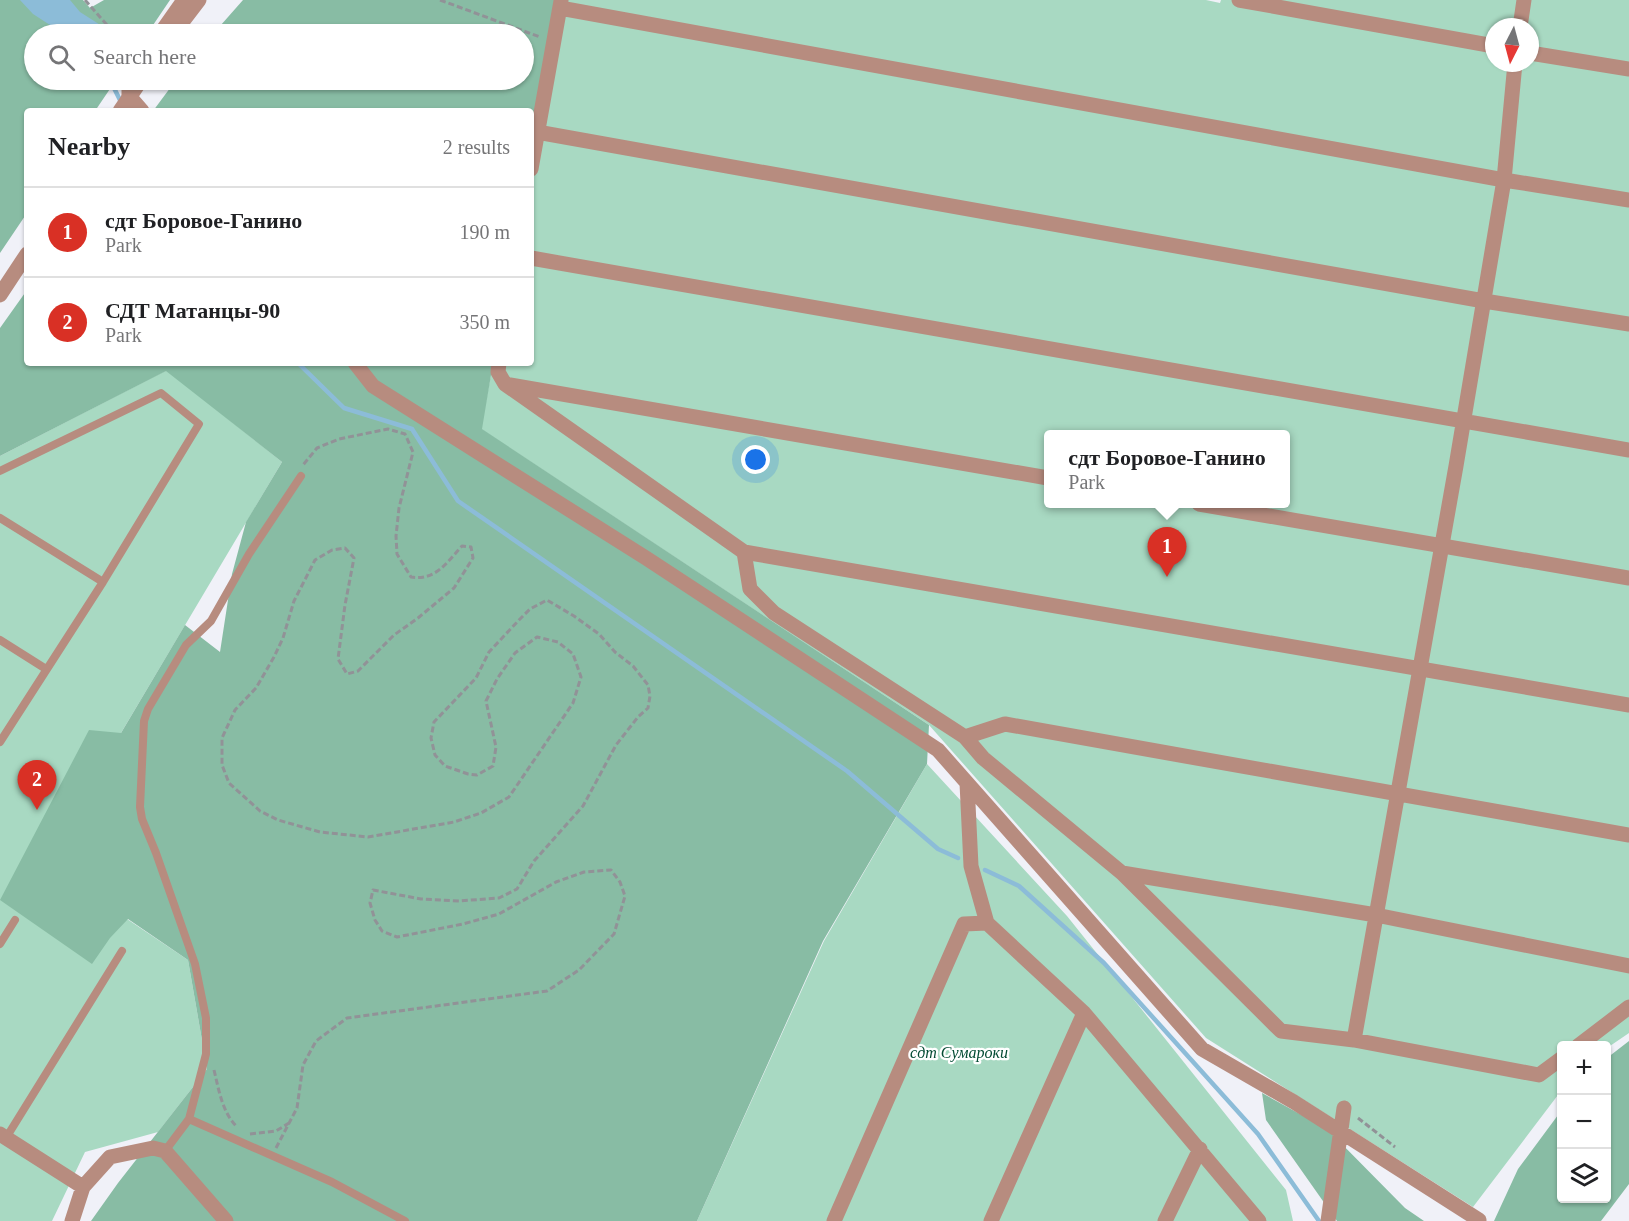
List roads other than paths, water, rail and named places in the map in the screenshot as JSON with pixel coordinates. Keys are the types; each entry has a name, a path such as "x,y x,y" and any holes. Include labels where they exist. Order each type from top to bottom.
{"street":[{"path":"167,24 184,0"},
{"path":"181,24 199,0"},
{"path":"1239,0 1485,44"},
{"path":"1521,18 1524,0"},
{"path":"534,150 561,4 1504,180 1629,200"},
{"path":"1539,54 1629,69"},
{"path":"1354,1040 1484,301 1504,180 1514,72"},
{"path":"129,90 129,96 139,108"},
{"path":"122,108 134,90"},
{"path":"537,132 1484,301 1629,324"},
{"path":"0,295 24,259"},
{"path":"534,259 1629,450"},
{"path":"357,366 373,386 646,558 938,750 1202,1049 1294,1102 1479,1221"},
{"path":"499,366 498,372 505,384 744,552 1629,705"},
{"path":"505,384 1044,477"},
{"path":"1223,508 1629,578"},
{"path":"744,552 750,589 774,613 965,737 983,758 1122,873 1281,1031 1354,1040 1539,1075 1557,1062"},
{"path":"965,737 1005,724 1629,835"},
{"path":"967,783 971,866 987,923 1084,1013 1259,1221"},
{"path":"1122,873 1376,915 1629,966"},
{"path":"834,1221 964,924 987,923"},
{"path":"1585,1041 1629,1007"},
{"path":"991,1221 1084,1013"},
{"path":"1328,1221 1344,1108"},
{"path":"3,1136 83,1187"},
{"path":"72,1221 83,1187 110,1157 153,1148 165,1151 226,1221"},
{"path":"1165,1221 1200,1149"}],"lane":[{"path":"0,471 161,393 199,424 103,582 0,742"},
{"path":"165,1151 189,1119 206,1054 206,1018 195,964 156,853 141,819 144,721 148,709 186,645 212,621 249,554 301,476"},
{"path":"0,518 103,582"},
{"path":"0,639 46,669"},
{"path":"0,945 15,920"},
{"path":"3,1136 122,951"},
{"path":"189,1119 332,1182 405,1221"}],"water":[{"path":"20,0 70,0 80,12 99,24 48,24 33,14"}],"waterway":[{"path":"115,90 122,104"},
{"path":"301,366 344,408 412,429 458,501 847,771 938,849 958,858"},
{"path":"985,870 1019,886 1104,963 1258,1134 1319,1221"}],"place":[{"name":"сдт Боровое-Ганино","path":"1167,577"},
{"name":"СДТ Матанцы-90","path":"37,810"}],"park label":[{"name":"сдт Сумароки","path":"959,1052"}]}
